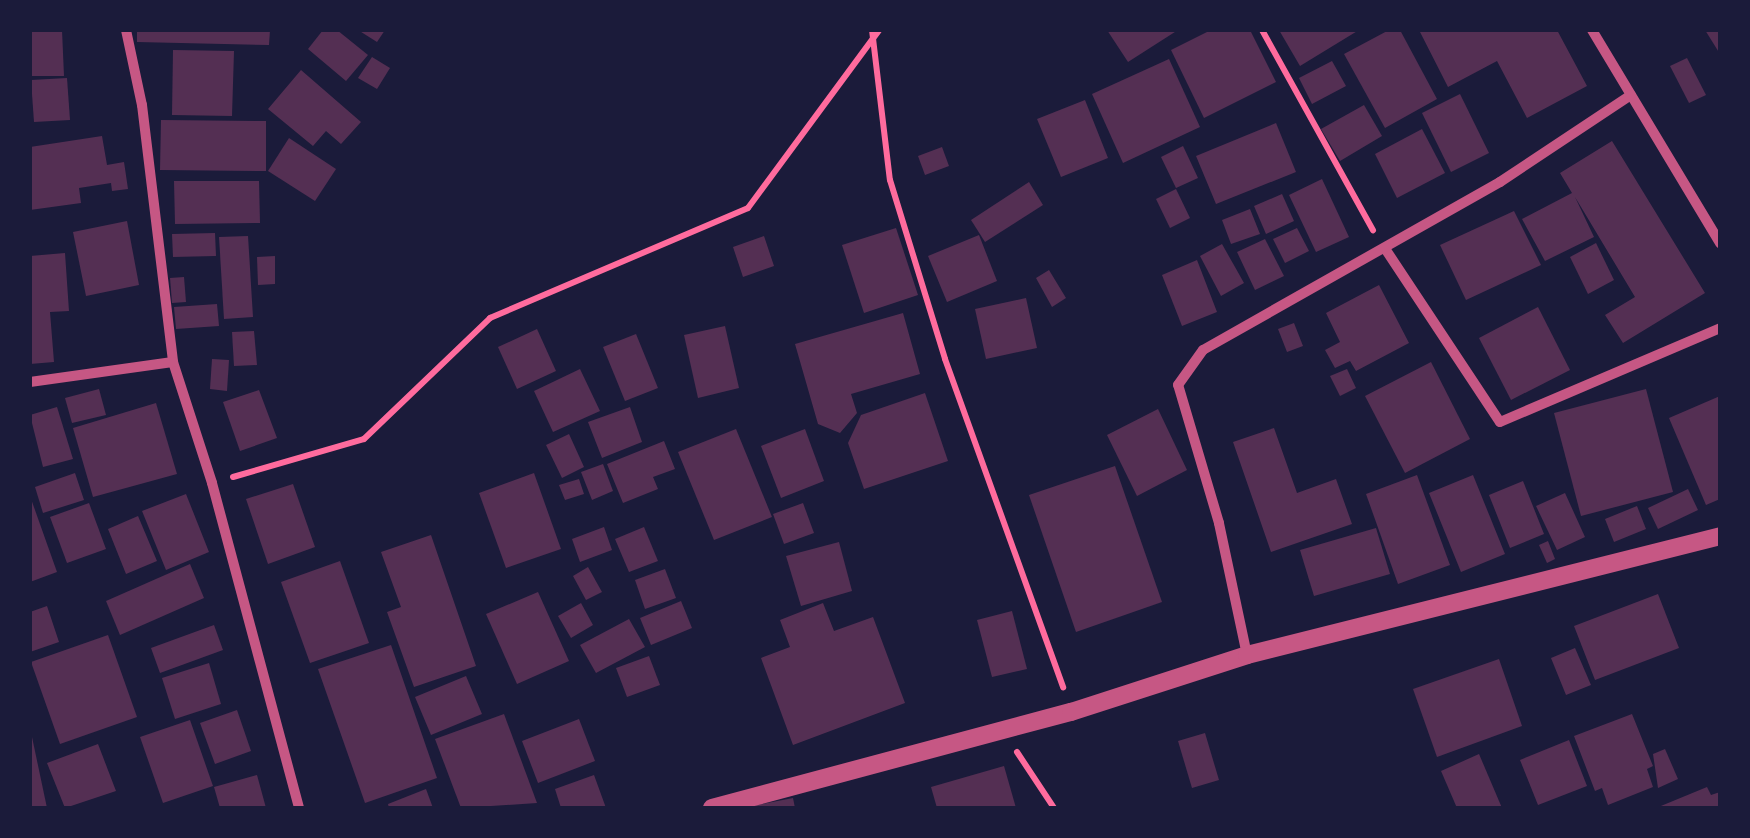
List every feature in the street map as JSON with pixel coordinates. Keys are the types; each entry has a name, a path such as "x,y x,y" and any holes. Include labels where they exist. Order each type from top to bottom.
{"street":[{"path":"126,30 142,105 172,362 212,483 299,808"},
{"path":"1592,30 1720,243"},
{"path":"1247,656 1219,523 1178,386 1203,350 1386,250 1631,95"},
{"path":"1386,250 1500,422 1720,328"},
{"path":"30,382 172,362"},
{"path":"712,808 1071,712 1247,656 1720,536"}],"path":[{"path":"1262,30 1386,250"},
{"path":"212,483 364,439 490,318 748,208 876,31"},
{"path":"876,31 890,180 945,359 1071,712"},
{"path":"1002,730 1054,808"}],"building":[{"path":"30,30 62,30 64,76 30,76"},
{"path":"137,30 270,30 269,45 137,42"},
{"path":"323,30 337,30 368,55 346,81 308,49"},
{"path":"358,30 385,30 377,42"},
{"path":"1107,30 1178,30 1128,62"},
{"path":"1211,30 1250,30 1276,82 1204,118 1171,50"},
{"path":"1279,30 1359,30 1300,66"},
{"path":"1389,30 1400,30 1437,99 1385,128 1344,54"},
{"path":"1419,30 1557,30 1587,86 1527,118 1497,61 1448,87"},
{"path":"1705,30 1720,30 1720,54"},
{"path":"173,50 234,51 232,116 172,115"},
{"path":"372,57 390,68 377,89 358,78"},
{"path":"1687,58 1706,95 1689,103 1670,66"},
{"path":"1169,59 1200,127 1123,163 1092,94"},
{"path":"1332,61 1346,86 1312,104 1299,78"},
{"path":"301,70 361,122 341,144 326,131 313,146 268,109"},
{"path":"67,78 70,120 34,122 31,80"},
{"path":"1460,94 1489,153 1451,172 1422,113"},
{"path":"1085,100 1108,158 1061,177 1037,119"},
{"path":"1364,105 1382,136 1340,161 1321,129"},
{"path":"161,120 266,121 266,171 160,170"},
{"path":"1276,123 1296,172 1216,204 1196,156"},
{"path":"1422,129 1445,173 1397,198 1375,154"},
{"path":"102,136 107,165 124,162 128,189 112,191 111,183 79,188 81,203 30,210 30,147"},
{"path":"289,138 336,169 315,201 268,171"},
{"path":"1612,141 1705,293 1623,343 1605,315 1635,297 1575,197 1594,237 1545,261 1522,219 1572,193 1560,173"},
{"path":"1183,146 1198,178 1176,188 1161,157"},
{"path":"942,147 949,166 925,175 918,156"},
{"path":"1322,179 1349,237 1316,252 1289,195"},
{"path":"174,181 259,181 260,223 175,224"},
{"path":"1029,182 1043,205 985,242 971,220"},
{"path":"1176,189 1190,218 1170,228 1156,199"},
{"path":"1282,194 1294,221 1266,234 1254,206"},
{"path":"1250,209 1260,234 1231,244 1222,220"},
{"path":"1514,211 1541,265 1466,300 1440,245"},
{"path":"127,221 139,285 86,296 73,232"},
{"path":"896,228 918,295 864,313 842,245"},
{"path":"1297,228 1309,251 1285,263 1273,239"},
{"path":"215,233 216,256 173,257 172,234"},
{"path":"979,235 997,281 947,302 928,256"},
{"path":"248,236 253,317 224,319 219,237"},
{"path":"764,236 774,266 743,277 733,247"},
{"path":"1265,239 1284,276 1255,290 1237,252"},
{"path":"1596,243 1614,280 1588,294 1570,257"},
{"path":"1222,244 1244,283 1221,296 1200,256"},
{"path":"65,253 69,311 50,312 54,362 30,364 30,256"},
{"path":"275,256 275,284 258,285 257,257"},
{"path":"1197,260 1217,312 1182,326 1162,275"},
{"path":"1049,270 1066,298 1052,307 1036,278"},
{"path":"184,277 186,302 172,303 170,278"},
{"path":"1379,285 1409,343 1356,371 1350,361 1335,368 1325,350 1340,342 1326,313"},
{"path":"1026,298 1037,348 986,359 975,309"},
{"path":"217,304 219,326 176,329 174,307"},
{"path":"1538,307 1570,370 1511,400 1479,338"},
{"path":"903,313 920,374 851,394 857,413 840,433 818,424 795,344"},
{"path":"1294,323 1303,346 1287,352 1278,329"},
{"path":"725,326 739,388 698,398 684,335"},
{"path":"537,329 556,371 517,389 498,347"},
{"path":"254,331 257,365 234,366 232,332"},
{"path":"636,334 658,388 625,401 603,347"},
{"path":"212,359 229,360 227,391 210,389"},
{"path":"1431,362 1470,439 1405,473 1365,396"},
{"path":"580,369 600,411 553,432 534,391"},
{"path":"1347,369 1356,388 1340,396 1330,376"},
{"path":"99,389 106,415 72,423 65,398"},
{"path":"1646,389 1673,492 1581,516 1554,413"},
{"path":"259,390 277,438 240,451 223,402"},
{"path":"925,393 948,461 864,489 848,443 861,415"},
{"path":"1720,396 1720,499 1706,505 1669,418"},
{"path":"156,403 177,474 93,497 73,428"},
{"path":"57,407 73,459 43,467 30,415"},
{"path":"630,407 642,442 602,458 588,422"},
{"path":"1158,409 1187,470 1137,496 1107,435"},
{"path":"1274,428 1297,493 1336,479 1352,524 1271,552 1233,442"},
{"path":"736,429 772,517 714,540 678,452"},
{"path":"805,429 824,481 781,498 761,446"},
{"path":"569,434 584,467 562,478 546,445"},
{"path":"664,441 675,469 653,477 658,489 623,503 607,464"},
{"path":"603,464 613,491 592,500 581,472"},
{"path":"1115,466 1162,602 1076,632 1029,495"},
{"path":"75,473 84,500 43,513 35,487"},
{"path":"534,473 561,549 506,568 479,493"},
{"path":"1417,475 1450,565 1398,584 1366,494"},
{"path":"1473,475 1505,554 1461,572 1429,493"},
{"path":"579,479 584,494 565,500 559,485"},
{"path":"1523,481 1544,534 1510,548 1489,495"},
{"path":"293,484 315,547 268,564 246,499"},
{"path":"1688,489 1698,510 1658,529 1648,508"},
{"path":"1565,493 1585,537 1557,550 1536,506"},
{"path":"186,494 209,552 166,570 142,511"},
{"path":"30,496 57,572 30,582"},
{"path":"89,503 106,549 67,563 50,517"},
{"path":"803,503 814,533 784,544 773,514"},
{"path":"1637,506 1646,529 1614,542 1605,519"},
{"path":"138,516 157,561 126,574 108,529"},
{"path":"604,527 612,550 580,562 572,539"},
{"path":"644,527 658,561 629,572 615,539"},
{"path":"1376,528 1390,574 1314,596 1300,550"},
{"path":"431,535 476,666 414,687 387,612 401,607 381,552"},
{"path":"1548,541 1555,559 1547,563 1539,545"},
{"path":"839,542 852,591 801,606 786,556"},
{"path":"340,561 369,643 310,663 281,582"},
{"path":"190,564 204,598 120,635 106,601"},
{"path":"588,567 602,592 586,600 573,576"},
{"path":"665,569 676,598 645,609 635,580"},
{"path":"538,592 569,661 517,684 486,614"},
{"path":"1658,594 1679,648 1595,680 1574,626"},
{"path":"681,601 692,628 651,645 640,618"},
{"path":"581,603 593,625 571,638 558,616"},
{"path":"823,603 834,631 873,617 905,703 793,745 761,658 790,647 780,620"},
{"path":"47,606 59,642 30,652 30,612"},
{"path":"1012,611 1027,669 992,677 977,620"},
{"path":"629,619 645,647 596,673 580,645"},
{"path":"214,625 223,650 160,673 151,648"},
{"path":"108,635 137,717 60,744 31,662"},
{"path":"391,645 437,778 365,803 318,669"},
{"path":"1575,648 1591,685 1566,695 1551,658"},
{"path":"649,656 660,685 627,697 616,668"},
{"path":"1499,659 1522,726 1437,757 1413,689"},
{"path":"209,663 221,704 175,719 162,678"},
{"path":"466,676 482,714 431,735 415,697"},
{"path":"237,710 251,751 215,764 200,723"},
{"path":"504,714 537,803 461,808 435,739"},
{"path":"1632,714 1653,766 1647,769 1653,787 1608,805 1602,788 1595,791 1574,736"},
{"path":"579,719 595,761 538,783 522,741"},
{"path":"190,720 213,786 163,803 140,737"},
{"path":"1205,733 1219,780 1192,788 1178,741"},
{"path":"32,737 47,808 30,808"},
{"path":"1569,740 1587,786 1538,805 1520,760"},
{"path":"98,744 116,791 65,808 47,763"},
{"path":"1665,749 1678,779 1658,788 1653,754"},
{"path":"1479,754 1502,808 1457,808 1441,771"},
{"path":"1004,766 1016,808 937,808 931,787"},
{"path":"257,775 266,808 220,808 214,787"},
{"path":"594,775 606,808 561,808 555,789"},
{"path":"1707,787 1711,795 1720,792 1720,808 1656,808"},
{"path":"426,789 433,808 389,808 388,804"},
{"path":"793,798 795,808 751,808 751,806"}]}
